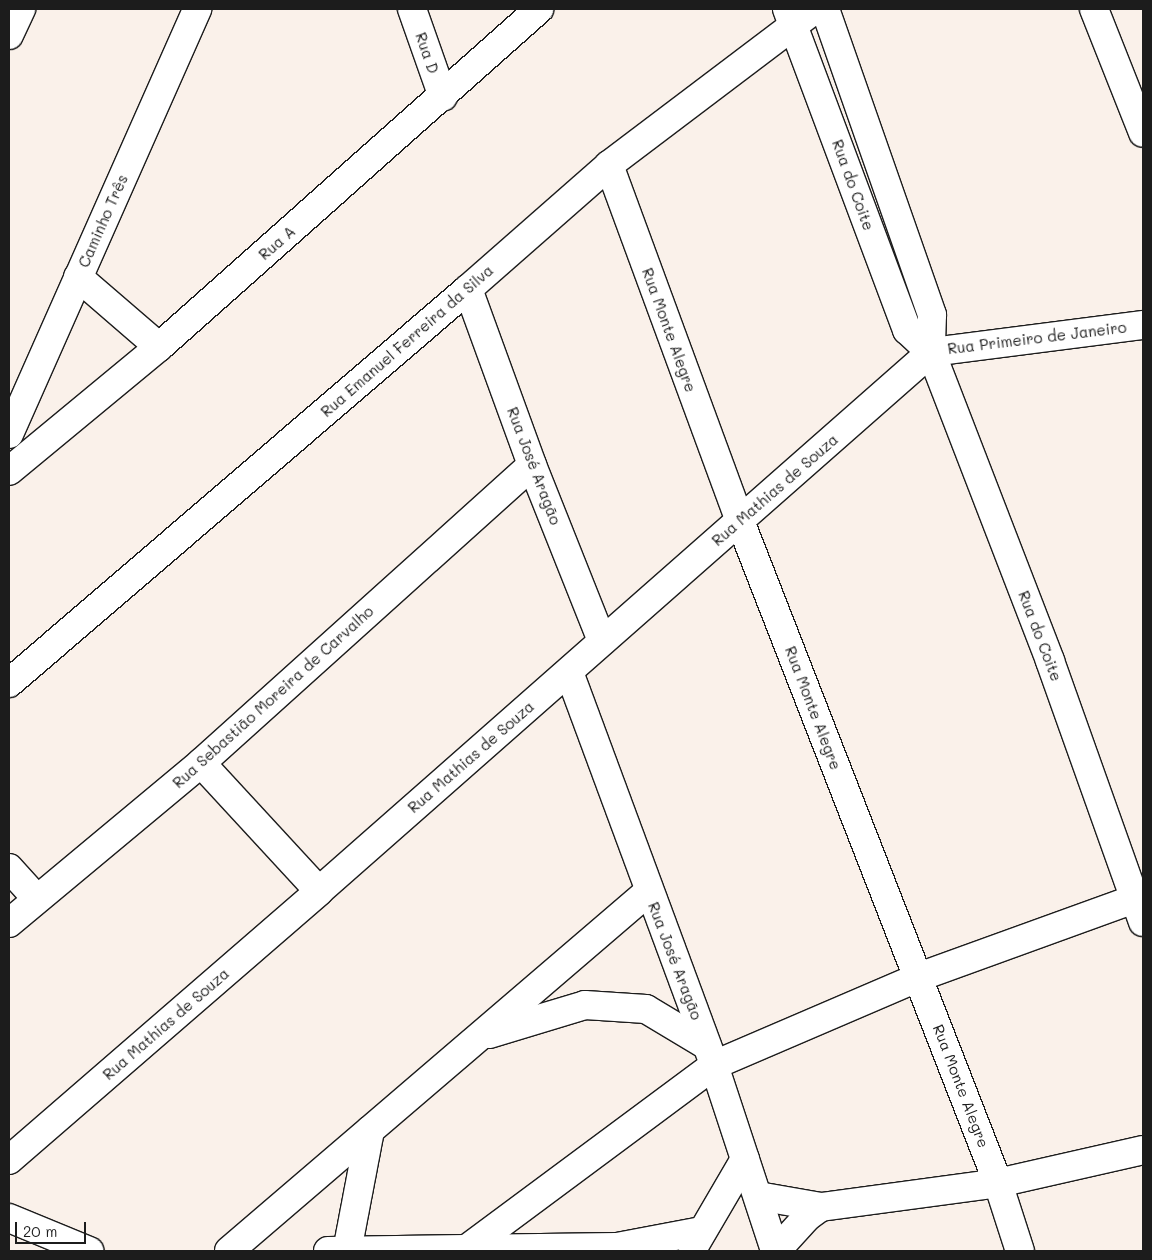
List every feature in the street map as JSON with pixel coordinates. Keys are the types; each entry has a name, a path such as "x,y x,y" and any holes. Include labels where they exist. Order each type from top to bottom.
{"street":[{"path":"9,35 21,9"},
{"name":"Caminho Três","path":"9,434 197,9"},
{"name":"Rua D","path":"412,9 442,97"},
{"name":"Rua A","path":"9,472 159,347 539,9"},
{"name":"Rua do Coite","path":"825,9 932,315 931,352 1050,661 1141,912"},
{"path":"1094,9 1143,133"},
{"name":"Rua do Coite","path":"798,14 907,330 931,352"},
{"name":"Rua Emanuel Ferreira da Silva","path":"9,683 468,289 609,165 798,14"},
{"name":"Rua Monte Alegre","path":"609,165 740,521 998,1183 1020,1251"},
{"path":"78,277 159,347"},
{"name":"Rua José Aragão","path":"468,289 532,464 602,642"},
{"name":"Rua Primeiro de Janeiro","path":"931,352 1143,325"},
{"name":"Rua Mathias de Souza","path":"9,1160 569,672 931,352"},
{"name":"Rua Sebastião Moreira de Carvalho","path":"9,923 36,898 201,763 532,464"},
{"name":"Rua José Aragão","path":"569,672 648,891 710,1055 776,1251"},
{"path":"201,763 319,891"},
{"path":"9,868 36,898"},
{"path":"229,1251 648,891"},
{"path":"464,1251 710,1055 919,977 1141,912"},
{"path":"480,1037 584,1005 646,1009 710,1055"},
{"path":"370,1130 341,1251 464,1251 617,1247 696,1241 745,1159"},
{"path":"758,1196 821,1207 998,1183 1143,1150"},
{"path":"776,1251 807,1217 821,1207"},
{"path":"9,1218 88,1251"}]}
